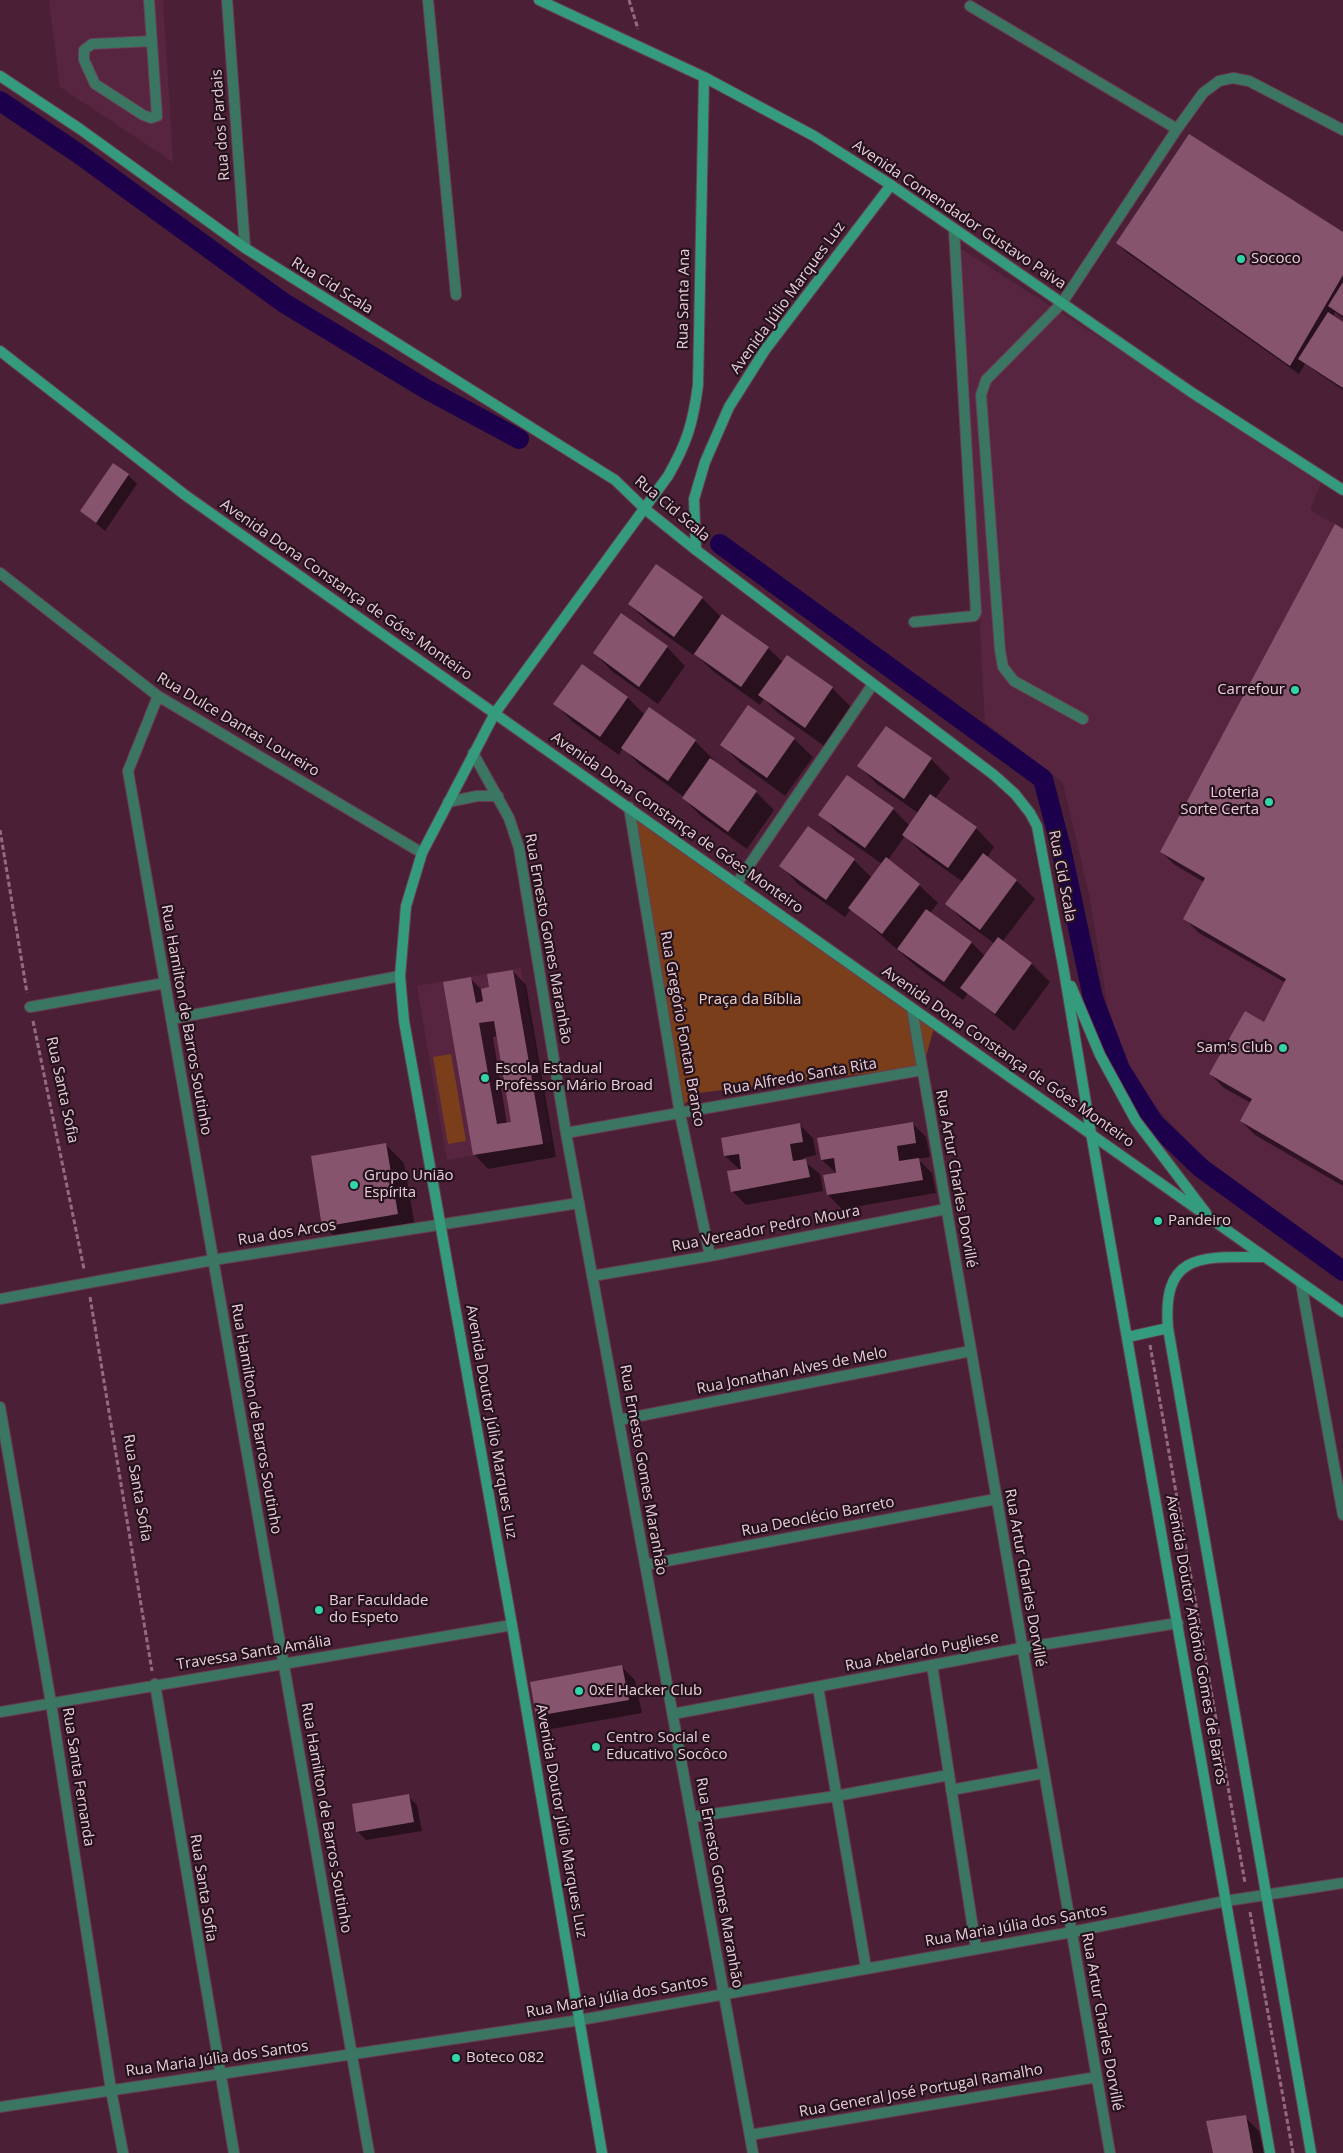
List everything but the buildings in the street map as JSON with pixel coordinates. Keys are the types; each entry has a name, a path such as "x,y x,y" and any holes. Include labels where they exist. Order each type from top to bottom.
{"main road":[{"name":"Avenida Comendador Gustavo Paiva","path":"539,0 704,77 814,136 891,185 1191,392 1343,490"},
{"name":"Rua Cid Scala","path":"0,76 80,129 245,248 615,480 645,509 696,550 994,775 1015,794 1030,813 1040,841 1091,1134"},
{"name":"Rua Santa Ana","path":"645,509 680,456 693,421 698,386 704,77"},
{"name":"Avenida Júlio Marques Luz","path":"696,550 694,499 706,462 729,407 765,350 891,185"},
{"name":"Avenida Dona Constança de Góes Monteiro","path":"0,351 185,495 737,883 1262,1257 1343,1312"},
{"path":"495,713 645,509"},
{"name":"Avenida Doutor Júlio Marques Luz","path":"495,713 422,853 406,906 400,976 404,1021 512,1625 602,2153"},
{"path":"1064,971 1100,1055 1136,1121 1213,1222"},
{"name":"Avenida Doutor Antônio Gomes de Barros","path":"1091,1134 1270,2153"},
{"name":"Avenida Doutor Antônio Gomes de Barros","path":"1262,1257 1226,1257 1202,1260 1183,1267 1175,1274 1169,1290 1166,1307 1168,1328 1311,2153"},
{"path":"1128,1337 1168,1328"}],"street":[{"path":"149,0 152,41 157,116 150,118 142,115 95,84 84,60 84,50 92,44 152,41"},
{"name":"Rua dos Pardais","path":"227,0 245,248"},
{"path":"428,0 456,295"},
{"path":"970,6 1177,129"},
{"path":"1083,720 1014,681 1003,667 1000,650 981,395 986,380 1062,303 1177,129 1203,93 1219,80 1233,78 1249,81 1343,130"},
{"path":"914,622 974,616 976,612 954,228"},
{"name":"Rua Dulce Dantas Loureiro","path":"0,573 158,696 422,853"},
{"path":"737,883 873,684"},
{"name":"Rua Hamilton de Barros Soutinho","path":"158,696 128,771 369,2153"},
{"name":"Rua Ernesto Gomes Maranhão","path":"473,753 509,818 519,848 566,1133 753,2153"},
{"path":"448,802 477,796 498,796"},
{"name":"Rua Gregório Fontan Branco","path":"629,807 680,1114 710,1256"},
{"path":"171,1019 400,976"},
{"path":"30,1007 165,983"},
{"name":"Rua Artur Charles Dorvillé","path":"912,1009 1110,2153"},
{"name":"Rua Alfredo Santa Rita","path":"566,1133 922,1070"},
{"name":"Rua dos Arcos","path":"0,1299 213,1260 579,1202"},
{"name":"Rua Vereador Pedro Moura","path":"592,1276 710,1256 946,1209"},
{"path":"1301,1283 1343,1515"},
{"name":"Rua Jonathan Alves de Melo","path":"619,1420 971,1351"},
{"name":"Rua Santa Fernanda","path":"0,1407 51,1703 111,2090 123,2153"},
{"name":"Rua Deoclécio Barreto","path":"645,1565 996,1499"},
{"name":"Rua Abelardo Pugliese","path":"673,1714 1022,1648 1178,1623"},
{"name":"Travessa Santa Amália","path":"0,1712 155,1684 512,1625"},
{"path":"932,1665 976,1948"},
{"name":"Rua Santa Sofia","path":"155,1684 219,2074 234,2153"},
{"path":"818,1687 866,1968"},
{"path":"952,1790 1044,1773"},
{"path":"692,1817 836,1796 949,1775"},
{"path":"1266,1895 1343,1883"},
{"name":"Rua Maria Júlia dos Santos","path":"0,2106 580,2020 1072,1932 1226,1901 1266,1895"},
{"name":"Rua General José Portugal Ramalho","path":"750,2135 1097,2077"}],"path":[{"path":"629,0 644,49"},
{"name":"Rua Santa Sofia","path":"0,830 30,1007 87,1284 155,1684"},
{"path":"1148,1332 1293,2153"}],"shaded area":[{"path":"49,0 163,0 173,162 60,87"},
{"path":"960,248 1322,480 1310,510 1343,529 1343,1260 1204,1159 1140,1090 1112,1033 1089,894 1063,783 985,722"},
{"path":"521,968 551,1142 447,1160 417,986"}],"green space":[{"name":"Praça da Bíblia","path":"629,807 935,1024 923,1067 697,1093 680,1108"},
{"path":"451,1054 466,1141 448,1144 433,1057"}],"waterway":[{"path":"0,101 79,154 284,303 426,389 519,439"},
{"path":"720,544 1043,779 1061,848 1093,998 1120,1069 1154,1123 1201,1168 1343,1271"}],"place":[{"name":"Sococo","path":"1241,259"},
{"name":"Carrefour","path":"1295,690"},
{"name":"Loteria Sorte Certa","path":"1269,802"},
{"name":"Sam's Club","path":"1283,1048"},
{"name":"Escola Estadual Professor Mário Broad","path":"485,1078"},
{"name":"Grupo União Espírita","path":"354,1185"},
{"name":"Pandeiro","path":"1158,1221"},
{"name":"Bar Faculdade do Espeto","path":"319,1610"},
{"name":"0xE Hacker Club","path":"579,1691"},
{"name":"Centro Social e Educativo Socôco","path":"596,1747"},
{"name":"Boteco 082","path":"456,2058"}]}
